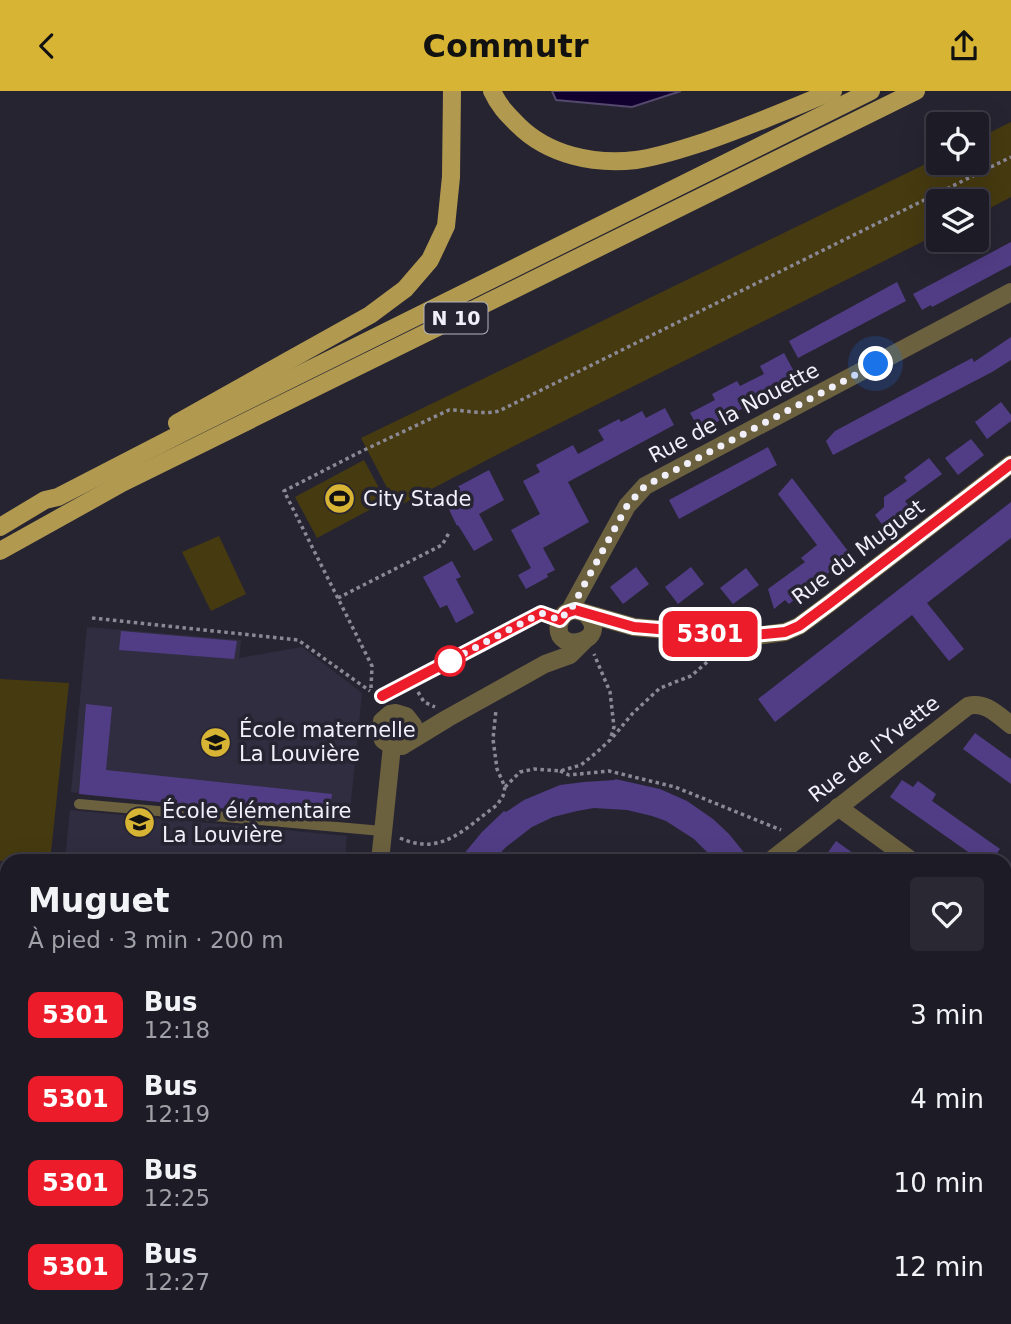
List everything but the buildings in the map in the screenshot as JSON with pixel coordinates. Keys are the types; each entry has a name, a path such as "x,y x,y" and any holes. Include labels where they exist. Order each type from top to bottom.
{"main road":[{"path":"45,500 53,490 370,315 405,289 430,260 446,226 451,177 452,91"},
{"path":"492,91 500,107 531,138 564,154 598,161 636,160 678,151 741,130 833,91"},
{"name":"N 10","path":"0,527 45,500 58,497 872,91"},
{"name":"N 10","path":"0,551 122,483 916,91"}],"street":[{"name":"Rue de la Nouette","path":"569,619 627,506 645,486 1011,292"},
{"name":"Rue du Muguet","path":"569,619 725,635 785,632 799,626 1011,464"},
{"path":"569,619 592,623 591,634 586,640 572,643 567,641 569,619"},
{"path":"545,664 569,619"},
{"name":"Rue du Muguet","path":"410,740 545,664 570,655 586,640 634,627"},
{"name":"Rue de l'Yvette","path":"778,854 968,706 985,706 1011,725"},
{"path":"390,714 406,716 414,730 410,740 402,745 387,744 381,736 382,721 390,714"},
{"name":"Rue du Muguet","path":"410,720 448,718"},
{"path":"381,854 392,746"},
{"path":"838,807 902,854"}],"lane":[{"path":"380,693 412,680 541,613 569,619"},
{"path":"79,804 383,831"}],"path":[{"path":"371,692 372,666 284,491 449,410 490,413 499,411 1011,157"},
{"path":"338,598 442,545 449,533"},
{"path":"92,618 298,640 371,692 380,693"},
{"path":"560,771 581,765 597,752 660,688 691,676 713,657 725,635"},
{"path":"586,640 610,692 614,727 610,740"},
{"path":"412,680 424,702 444,710 448,718"},
{"path":"497,691 494,739 497,769 505,786"},
{"path":"383,831 418,844 434,845 447,841 497,805 505,786 520,772 534,769 560,771 569,775 609,771 675,787 799,837"}],"shaded area":[{"path":"552,91 681,91 632,107 556,100"},
{"path":"1011,122 1011,197 989,209 989,189 926,189 926,240 397,507 361,438 926,164 926,175 989,175 989,133"},
{"name":"City Stade","path":"364,460 386,501 317,538 295,497"},
{"path":"219,536 246,594 211,611 182,552"},
{"name":"École maternelle La Louvière","path":"87,627 241,640 239,658 302,647 362,693 349,821 71,792"},
{"path":"0,679 69,683 51,854 0,854"},
{"name":"École élémentaire La Louvière","path":"70,810 347,836 346,854 66,854"}],"bus line":[{"name":"5301","path":"382,696 541,613 560,620 566,613 575,610 634,627 743,636 785,632 799,626 830,603 1011,464"}],"place":[{"name":"City Stade","path":"340,499"},
{"name":"École maternelle La Louvière","path":"216,742"},
{"name":"École élémentaire La Louvière","path":"139,823"}],"route":[{"path":"450,661 446,663 541,613 560,620 570,611 627,506 645,486 876,364"}]}
